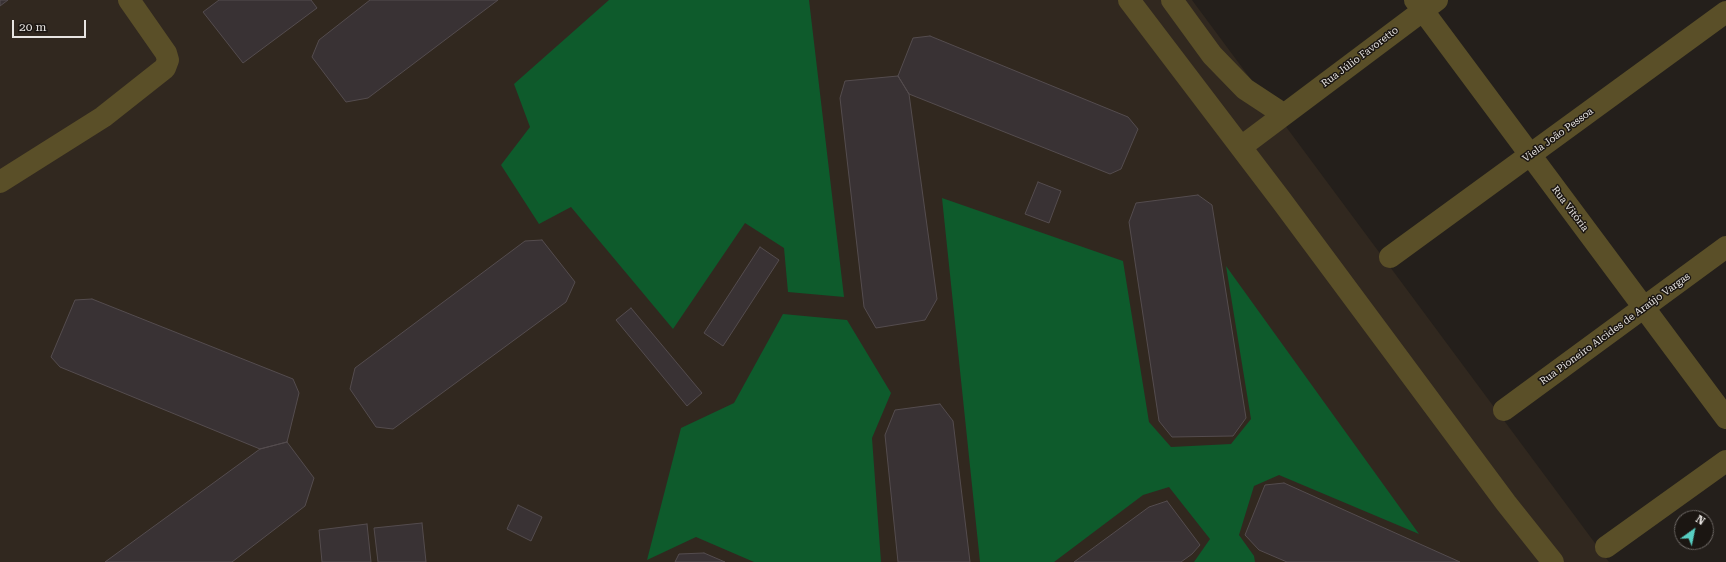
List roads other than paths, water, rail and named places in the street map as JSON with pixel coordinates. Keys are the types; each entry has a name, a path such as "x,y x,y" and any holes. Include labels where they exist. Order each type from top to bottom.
{"street":[{"path":"0,182 104,117 164,68 168,60 166,53 129,0"},
{"path":"1129,0 1241,147 1506,503 1553,562"},
{"path":"1172,0 1212,55 1245,88 1284,114"},
{"name":"Rua Júlio Favoretto","path":"1241,147 1425,4"},
{"name":"Rua Vitória","path":"1425,4 1530,155 1726,418"},
{"name":"Viela João Pessoa","path":"1390,257 1726,12"},
{"name":"Rua Pioneiro Alcides de Araújo Vargas","path":"1504,410 1726,247"},
{"path":"1606,547 1726,461"}]}
